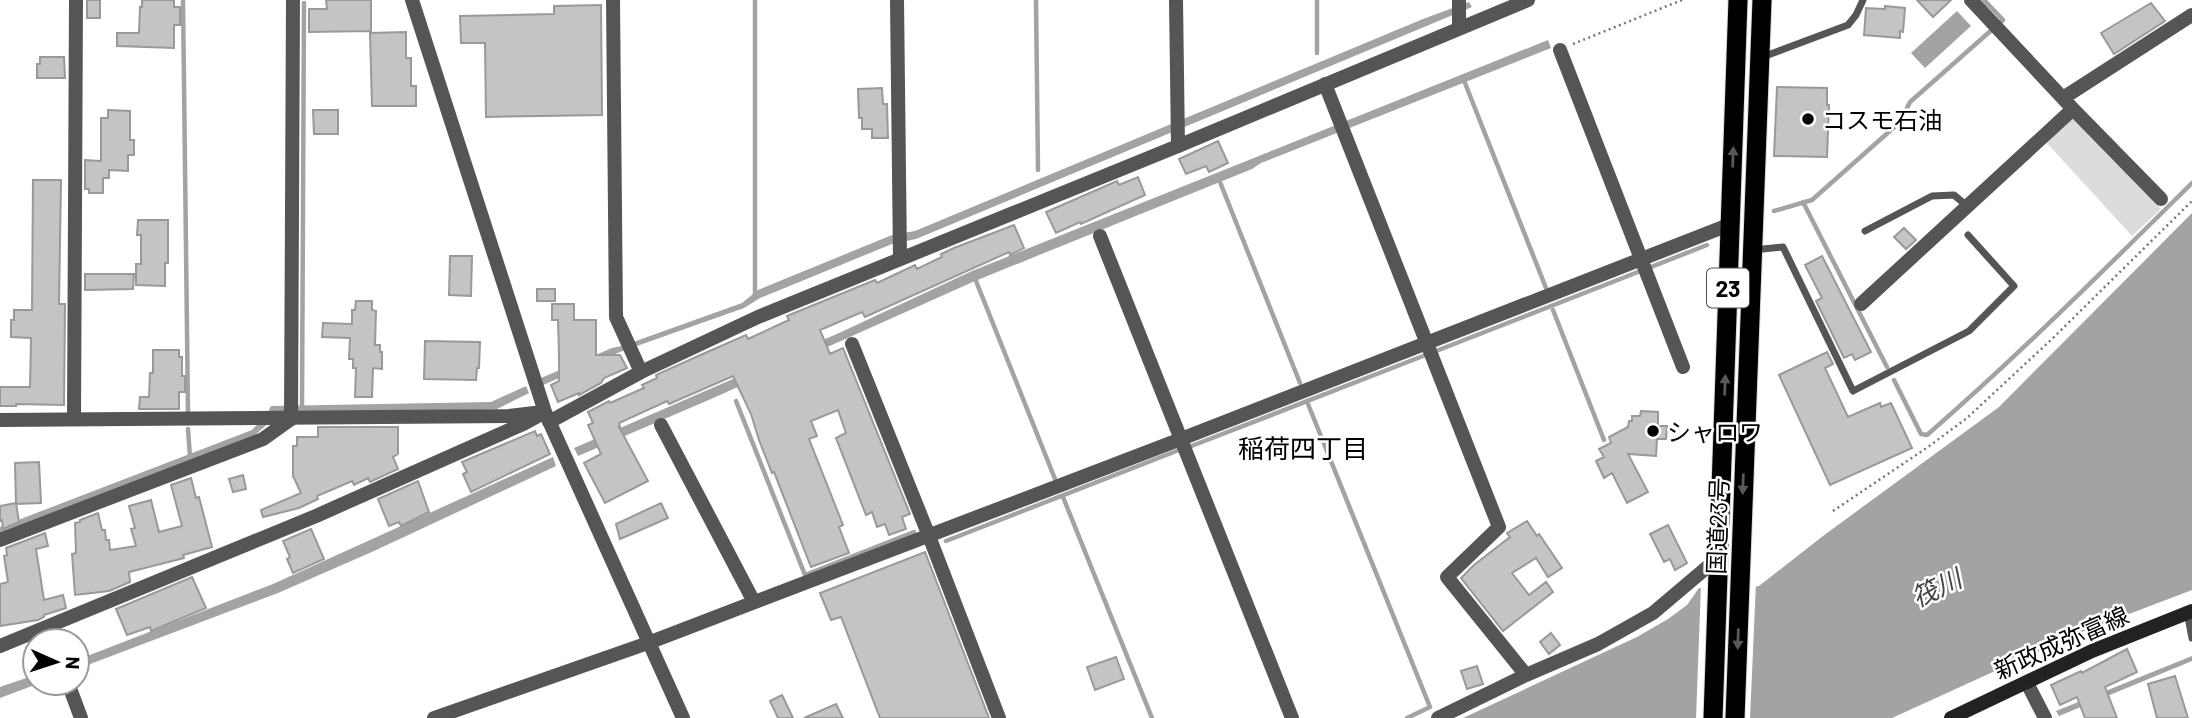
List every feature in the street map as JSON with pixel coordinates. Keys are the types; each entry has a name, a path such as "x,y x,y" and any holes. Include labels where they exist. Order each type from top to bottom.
{"highway":[{"name":"国道23号","path":"1713,718 1738,0"},
{"name":"国道23号","path":"1735,718 1762,0"}],"main road":[{"name":"新政成弥富線","path":"1951,718 2092,651 2190,611"}],"street":[{"path":"74,419 76,0"},
{"path":"0,540 263,439 291,412 293,0"},
{"path":"412,0 547,417 683,718"},
{"path":"613,0 616,317 641,372"},
{"path":"897,0 900,254"},
{"path":"1176,0 1178,140"},
{"path":"0,646 316,516 523,424 547,417 758,317 900,254 1178,140 1325,84 1459,11 1528,0"},
{"path":"1972,0 2161,199"},
{"path":"1861,304 1967,206 2068,104 2192,15"},
{"path":"1560,50 1683,367"},
{"path":"1325,84 1499,527 1447,577 1526,675"},
{"path":"434,718 648,643 929,536 1731,224"},
{"path":"1100,236 1292,718"},
{"path":"852,344 999,718"},
{"path":"0,420 274,419 291,412 547,417"},
{"path":"661,425 754,602"},
{"path":"1438,718 1598,644 1653,613 1718,567"},
{"path":"2027,683 2045,718"},
{"path":"73,697 81,718"}],"lane":[{"path":"1760,58 1848,25 1863,0"},
{"path":"1865,231 1931,196 1954,195 1967,206"},
{"path":"1752,250 1783,247 1853,391 1969,331 2014,286 1968,235"},
{"path":"2190,611 2192,638"}],"path":[{"path":"1560,50 1682,0"},
{"path":"1833,511 1967,418 2052,340 2192,201"}],"shaded area":[{"path":"2075,116 2161,209 2132,236 2046,142"}],"water":[{"path":"1469,2 1472,7 916,239 892,244 760,298 744,308 620,352 543,385 541,378 612,348 742,303 758,290 892,235 915,231"},
{"path":"1957,11 1971,26 1925,68 1911,53"},
{"path":"1548,40 1551,48 1261,163 1252,169 975,281 578,456 574,448 839,333 972,271"},
{"name":"筏川","path":"2192,213 2192,590 2074,635 1892,718 1463,718 1637,637 1687,605 1699,588 1740,590 1759,586 1999,407"},
{"path":"526,386 529,393 497,409 279,414 255,435 0,536 0,527 252,430 271,406 491,402"},
{"path":"553,457 556,466 374,551 278,593 91,664 91,655 273,584"},
{"path":"2192,656 2192,661 2059,716 2056,711"},
{"path":"21,680 21,690 0,698 0,687"}],"pier":[{"path":"1756,583 1750,718 1696,718 1701,585 1740,586"}],"building":[{"path":"87,0 100,0 100,18 87,18"},
{"path":"142,0 174,0 174,7 180,7 180,25 174,25 174,48 117,46 117,33 139,33"},
{"path":"326,0 371,0 371,31 309,32 309,9 327,9"},
{"path":"1917,0 1951,0 1933,17"},
{"path":"2151,3 2165,21 2114,54 2101,33"},
{"path":"601,5 602,115 486,117 485,43 461,43 460,16 554,14 554,6"},
{"path":"1885,6 1905,8 1900,38 1864,35 1866,8 1885,9"},
{"path":"406,32 406,58 411,58 411,86 416,86 416,106 372,106 370,33"},
{"path":"40,57 64,57 65,78 37,78"},
{"path":"1777,87 1827,88 1827,157 1774,156"},
{"path":"882,88 883,104 887,104 888,138 872,138 872,129 862,129 858,89"},
{"path":"108,110 130,111 130,140 134,140 134,155 128,155 128,171 109,170 109,178 103,178 103,193 89,193 89,189 85,189 85,160 101,161 101,118 108,118"},
{"path":"313,110 338,110 338,134 314,134"},
{"path":"1218,141 1228,163 1209,172 1206,166 1186,174 1179,159"},
{"path":"1138,177 1145,195 1056,233 1046,212 1117,181 1119,185"},
{"path":"33,180 61,180 59,304 65,304 64,405 0,406 0,387 30,387 31,338 11,337 11,320 14,320 14,310 32,310"},
{"path":"138,220 168,220 165,286 136,285 136,264 141,264"},
{"path":"1014,225 1024,248 1010,255 1009,252 865,317 862,312 820,330 830,354 843,348 910,514 902,517 906,529 889,535 885,524 877,527 872,512 866,515 836,438 846,433 838,410 811,421 817,436 809,439 843,525 839,527 849,553 811,567 751,414 733,376 619,423 648,481 605,503 584,463 601,454 588,425 593,423 588,412 644,388 642,385 657,378 656,375 746,335 748,339 789,320 787,316 875,280 877,283 915,265 917,269 954,248"},
{"path":"1904,228 1916,240 1906,249 1894,237"},
{"path":"450,256 472,256 471,296 449,295"},
{"path":"1822,256 1871,352 1855,360 1852,354 1844,358 1816,301 1822,298 1805,265"},
{"path":"85,274 134,274 133,289 85,290"},
{"path":"537,289 555,289 555,301 537,301"},
{"path":"356,301 372,301 372,310 376,311 375,345 380,345 382,369 373,368 372,397 355,397 356,368 353,368 353,359 349,359 350,338 322,337 323,323 352,324 352,310 355,310"},
{"path":"552,304 574,304 574,320 596,320 596,355 620,355 627,368 604,378 601,383 579,395 558,402 551,385 559,381 558,320 552,320"},
{"path":"425,341 480,342 476,380 424,379"},
{"path":"153,350 179,350 179,357 182,357 182,376 185,376 185,392 179,392 179,409 139,409 140,397 149,397"},
{"path":"1827,352 1833,364 1825,368 1848,417 1880,403 1881,407 1891,403 1912,448 1830,485 1779,375"},
{"path":"1641,411 1658,412 1658,426 1667,426 1666,439 1657,439 1656,456 1628,454 1648,492 1627,503 1612,473 1604,478 1596,461 1604,457 1599,449 1611,443 1609,437 1628,427 1632,416 1640,416"},
{"path":"318,427 398,427 398,454 393,457 398,469 370,482 368,478 354,485 352,481 317,496 318,499 299,508 263,517 261,510 301,493 293,476 293,446 297,446 297,437 318,437"},
{"path":"535,431 537,436 541,434 550,454 471,492 463,474 467,472 462,462"},
{"path":"39,462 41,503 16,504 15,463"},
{"path":"243,475 246,489 233,492 229,479"},
{"path":"191,478 196,498 199,497 212,547 183,555 184,558 129,572 130,582 109,591 75,595 72,554 76,553 75,523 98,513 106,540 109,540 110,550 136,546 131,529 135,528 129,506 151,500 159,532 182,526 171,485"},
{"path":"418,481 429,512 401,526 399,522 389,526 378,499"},
{"path":"16,503 19,522 3,529 0,506"},
{"path":"661,503 668,518 620,539 616,524"},
{"path":"1527,521 1562,568 1548,577 1536,558 1512,573 1529,595 1546,582 1553,592 1503,631 1461,578 1510,537 1507,533"},
{"path":"1668,525 1687,563 1675,570 1670,559 1664,562 1650,534"},
{"path":"311,529 324,559 293,573 283,541"},
{"path":"45,533 48,546 36,549 44,600 63,595 66,608 44,615 38,620 0,626 0,584 8,582 4,556 7,555 6,548"},
{"path":"925,552 989,718 880,718 841,617 831,620 820,593"},
{"path":"192,577 206,608 151,631 150,627 127,635 116,609"},
{"path":"1551,633 1560,645 1549,654 1540,642"},
{"path":"2127,649 2137,672 2105,687 2117,718 2085,718 2077,697 2060,705 2051,685 2081,671 2082,673"},
{"path":"1116,657 1124,679 1095,690 1087,667"},
{"path":"1477,666 1483,684 1467,689 1461,671"},
{"path":"2175,676 2188,718 2157,718 2148,684"},
{"path":"782,695 793,718 778,718 770,701"},
{"path":"836,704 843,718 804,718"}],"waterway":[{"path":"183,0 188,413"},
{"path":"755,0 755,296"},
{"path":"1036,0 1038,170"},
{"path":"1317,0 1317,53"},
{"path":"1774,211 1812,200 1900,122 1910,102 2003,20 1984,0"},
{"path":"302,408 304,3"},
{"path":"1463,78 1546,288"},
{"path":"1220,182 1300,383"},
{"path":"1894,380 1921,434 1927,435 2028,343 2192,183"},
{"path":"1803,202 1887,367"},
{"path":"1651,267 1707,245"},
{"path":"1436,351 1638,272"},
{"path":"974,276 1055,479"},
{"path":"1553,310 1604,440"},
{"path":"1189,447 1423,356"},
{"path":"736,401 805,575 914,532"},
{"path":"1308,404 1430,707 1407,718"},
{"path":"188,429 190,457"},
{"path":"946,541 1179,450"},
{"path":"1063,497 1152,718"}],"place":[{"name":"コスモ石油","path":"1808,119"},
{"name":"シャロワ","path":"1653,431"}],"district":[{"name":"稲荷四丁目","path":"1303,447"}]}
